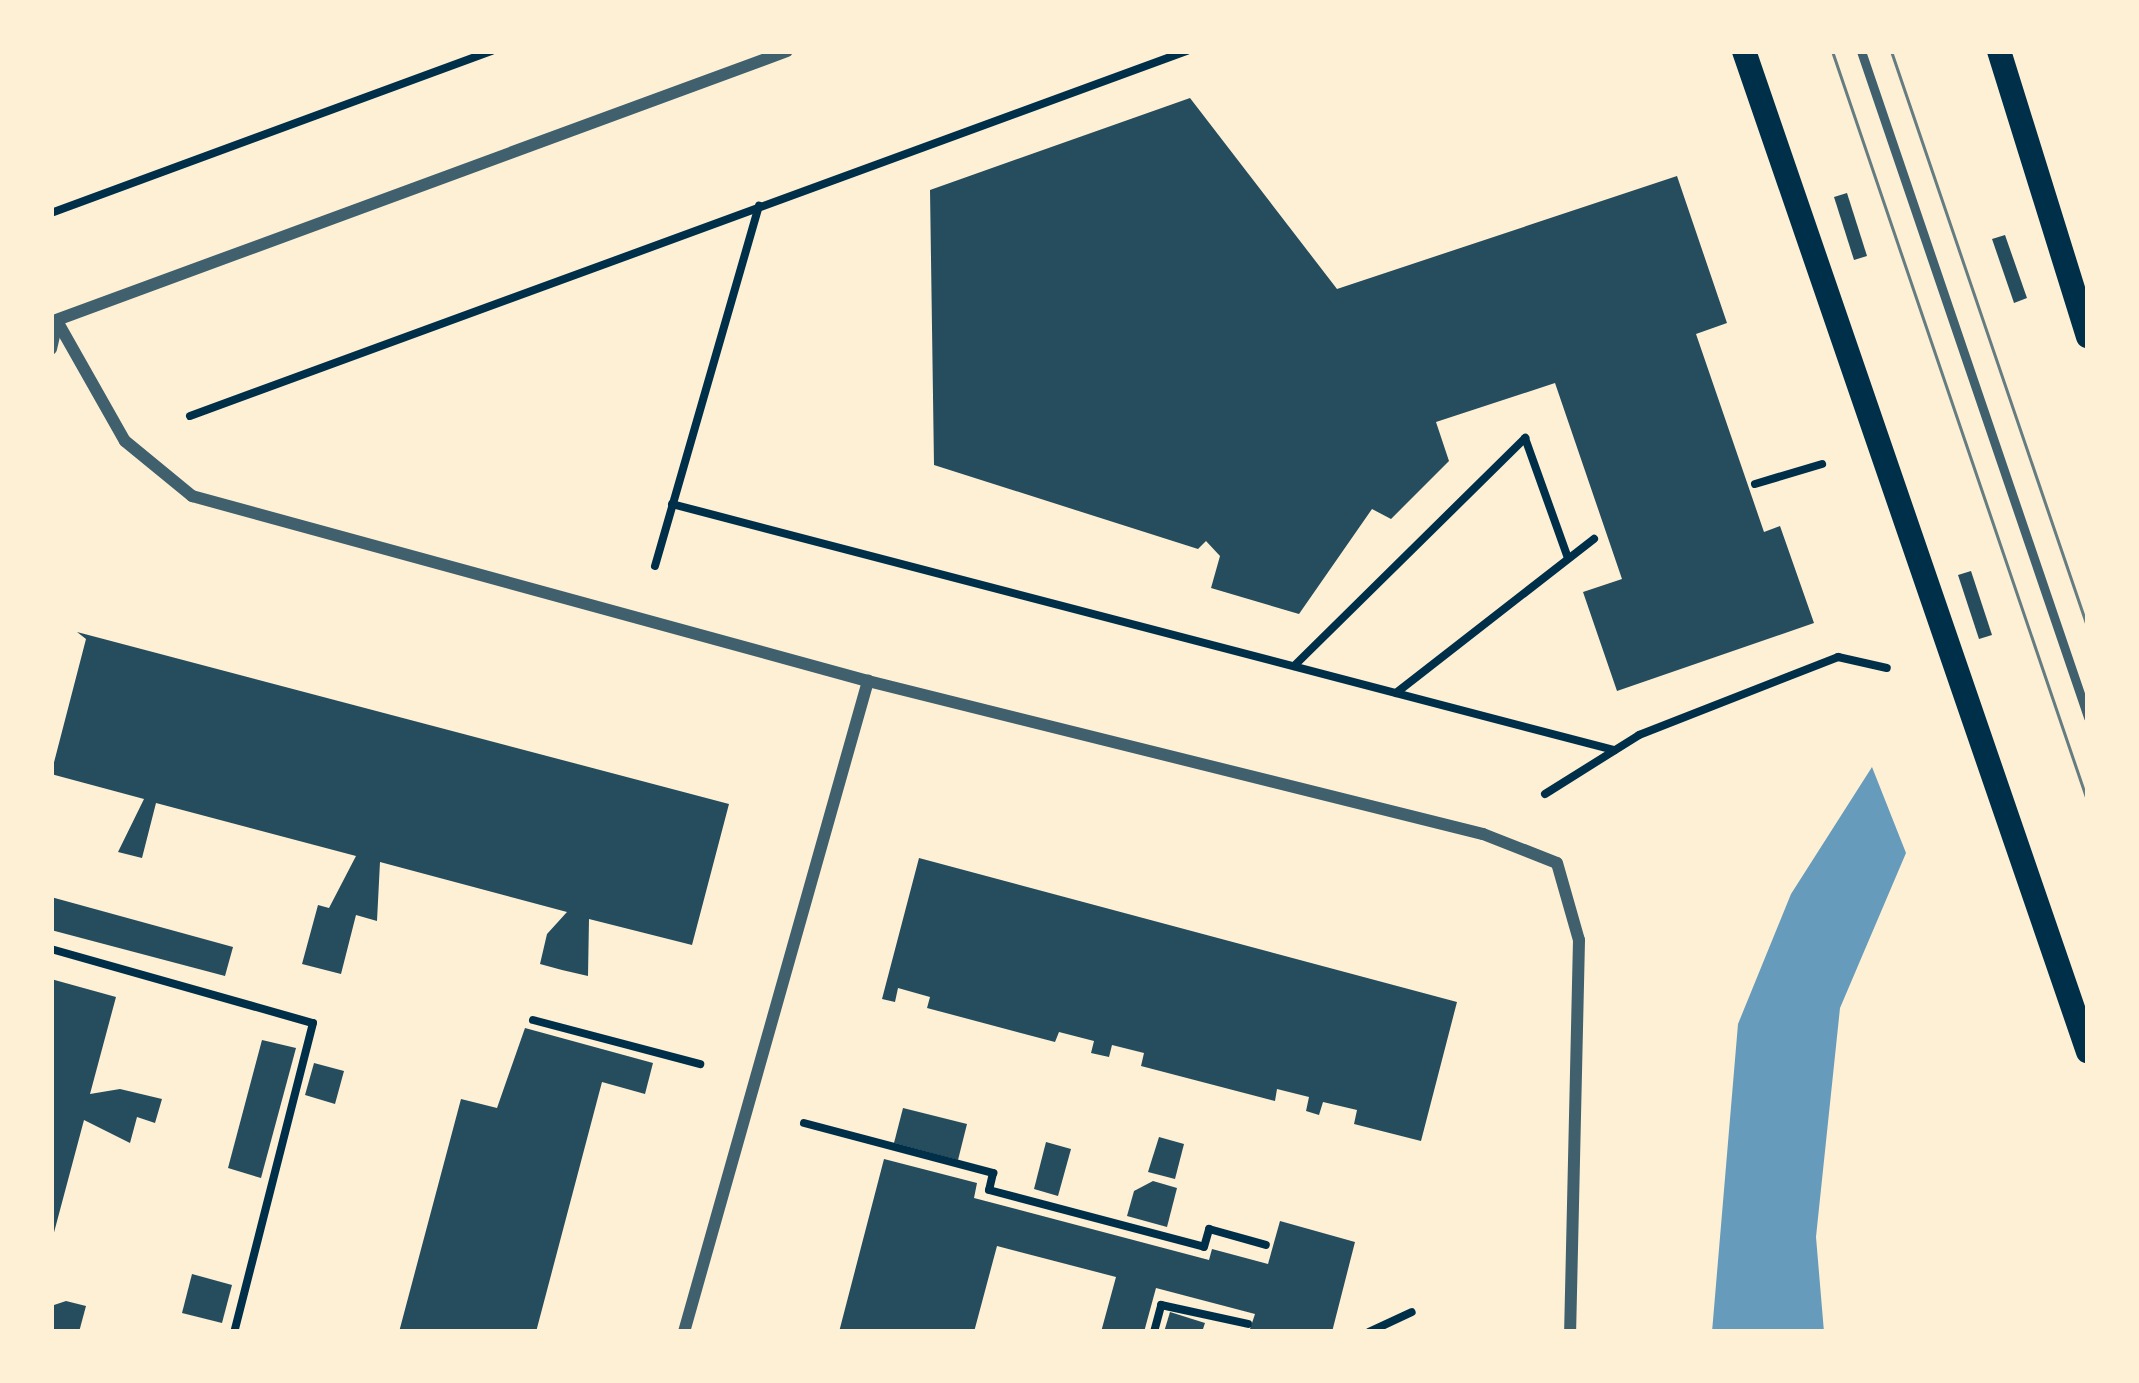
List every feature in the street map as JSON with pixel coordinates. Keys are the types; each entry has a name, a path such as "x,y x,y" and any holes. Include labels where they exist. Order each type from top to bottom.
{"main road":[{"path":"1744,51 2088,1052"},
{"path":"1999,51 2088,336"}],"street":[{"path":"54,321 787,51"},
{"path":"51,349 54,321"},
{"path":"54,321 124,441 192,496 641,613 868,681 1483,834 1557,863 1579,940 1570,1332"},
{"path":"685,1332 744,1108 868,681"}],"lane":[{"path":"1861,51 2088,717"}],"path":[{"path":"458,51 462,62"},
{"path":"51,213 492,51"},
{"path":"124,441 1186,51"},
{"path":"641,613 760,204"},
{"path":"1293,667 1525,438 1568,558"},
{"path":"672,504 1614,750"},
{"path":"1395,694 1594,539"},
{"path":"1483,834 1614,750 1838,657 1964,686"},
{"path":"51,949 314,1023 234,1332"},
{"path":"533,1020 753,1077"},
{"path":"744,1108 994,1173 989,1190 1054,1208 1204,1247 1209,1229 1266,1245"},
{"path":"1154,1332 1161,1305 1248,1324"},
{"path":"1370,1332 1412,1312"}],"water":[{"path":"1872,767 1906,853 1840,1008 1816,1237 1824,1332 1712,1332 1738,1024 1791,894"}],"building":[{"path":"1190,98 1337,289 1677,176 1727,323 1696,334 1764,532 1780,526 1814,623 1617,691 1583,592 1622,579 1555,383 1436,422 1449,461 1391,519 1372,509 1299,614 1211,588 1220,556 1206,541 1198,549 934,465 930,190"},
{"path":"1847,193 1867,256 1854,260 1834,197"},
{"path":"2005,235 2027,298 2014,303 1992,239"},
{"path":"1971,571 1992,635 1979,639 1958,575"},
{"path":"77,632 729,804 692,945 589,919 588,976 562,970 540,964 547,934 567,912 380,862 377,921 356,915 341,974 302,964 318,905 329,908 356,856 156,803 142,858 118,852 144,799 51,774 86,639"},
{"path":"919,858 1457,1002 1421,1141 1354,1124 1357,1110 1323,1102 1319,1115 1306,1111 1309,1097 1277,1089 1275,1101 1141,1066 1144,1053 1112,1045 1109,1057 1091,1053 1094,1041 1059,1032 1055,1042 927,1008 930,997 898,988 895,1002 882,999"},
{"path":"51,897 233,947 225,976 51,930"},
{"path":"51,979 116,997 90,1094 120,1089 162,1099 155,1123 137,1117 130,1143 84,1120 52,1240"},
{"path":"525,1028 653,1063 645,1094 602,1082 536,1332 399,1332 461,1099 497,1108"},
{"path":"262,1040 296,1048 261,1178 228,1168"},
{"path":"314,1063 344,1071 335,1104 305,1095"},
{"path":"903,1108 967,1124 958,1160 894,1143"},
{"path":"1159,1137 1184,1144 1175,1179 1148,1172"},
{"path":"1046,1142 1071,1149 1058,1196 1034,1189"},
{"path":"884,1159 977,1183 974,1198 1209,1260 1212,1249 1268,1264 1280,1221 1355,1242 1332,1332 1249,1332 1255,1314 1156,1288 1144,1332 1101,1332 1116,1277 997,1246 974,1332 839,1332"},
{"path":"1153,1181 1177,1188 1167,1227 1127,1216 1134,1191"},
{"path":"192,1274 232,1285 222,1323 182,1313"},
{"path":"66,1301 86,1306 79,1332 51,1332 51,1306"},
{"path":"1170,1312 1205,1323 1202,1332 1164,1332"}],"tram line":[{"path":"1832,51 2088,803"},
{"path":"1891,51 2088,629"}]}
